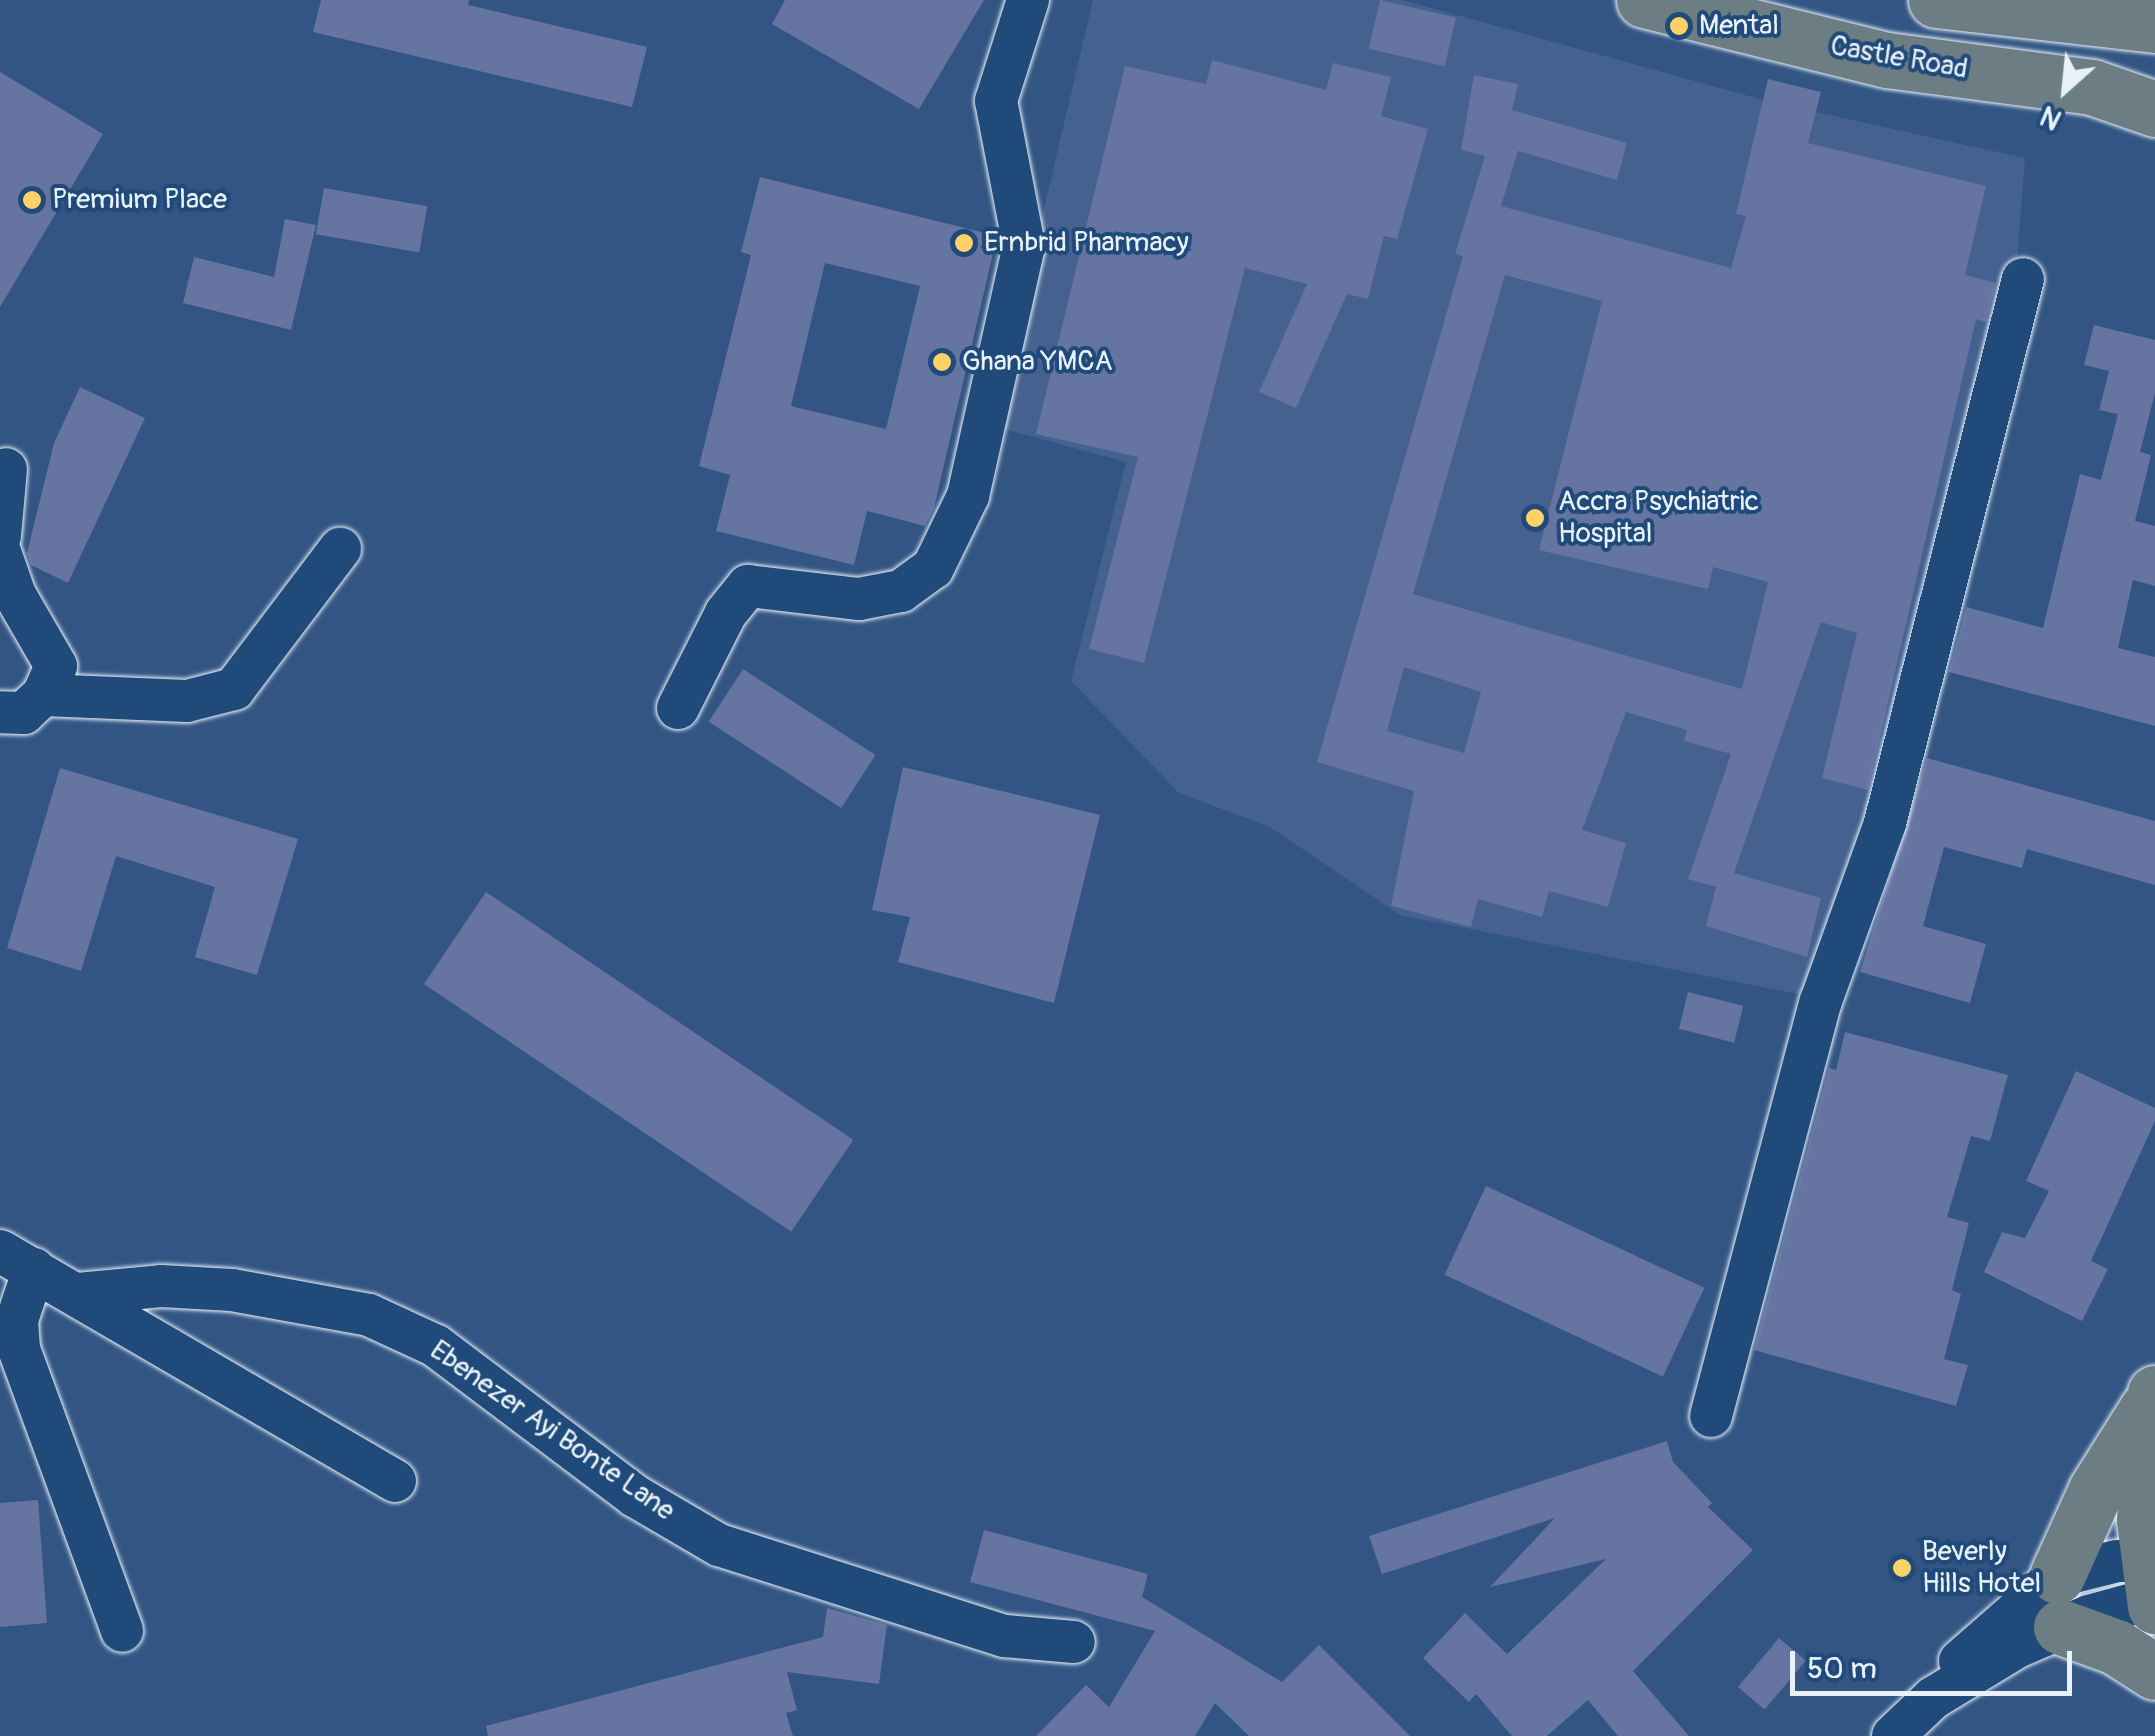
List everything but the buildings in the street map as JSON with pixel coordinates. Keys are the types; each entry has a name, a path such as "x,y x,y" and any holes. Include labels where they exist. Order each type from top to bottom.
{"main road":[{"name":"Castle Road","path":"1644,0 1888,60 2092,87 2155,110"},
{"path":"1936,0 2155,25"},
{"path":"2092,87 2155,80"},
{"path":"2154,1395 2144,1520 2154,1585"},
{"path":"2154,1395 2096,1490 2059,1602 2155,1672"}],"street":[{"path":"678,708 726,614 748,586 860,599 900,591 933,568 968,496 1024,246 996,101 1028,0"},
{"path":"1711,1416 1822,1002 1885,823 2023,279"},
{"path":"0,536 6,469"},
{"path":"43,696 187,701 234,689 340,549"},
{"path":"0,552 15,595 54,652 56,666 43,696 24,713 0,712"},
{"path":"122,1631 19,1349 17,1260 395,1481"},
{"name":"Ebenezer Ayi Bonte Lane","path":"78,1294 161,1286 232,1290 369,1315 436,1346 634,1496 719,1545 1004,1636 1074,1642"},
{"path":"1893,1736 1933,1698 2059,1602 2154,1585"}],"shaded area":[{"name":"Accra Psychiatric Hospital","path":"1093,0 1402,0 1767,101 2025,158 2015,286 1827,1000 1400,915 1270,827 1179,793 1071,681 1126,462 993,426"}],"place":[{"name":"Mental","path":"1679,26"},
{"name":"Premium Place","path":"32,200"},
{"name":"Ernbrid Pharmacy","path":"964,243"},
{"name":"Ghana YMCA","path":"942,362"},
{"name":"Accra Psychiatric Hospital","path":"1535,518"},
{"name":"Beverly Hills Hotel","path":"1902,1568"}]}
